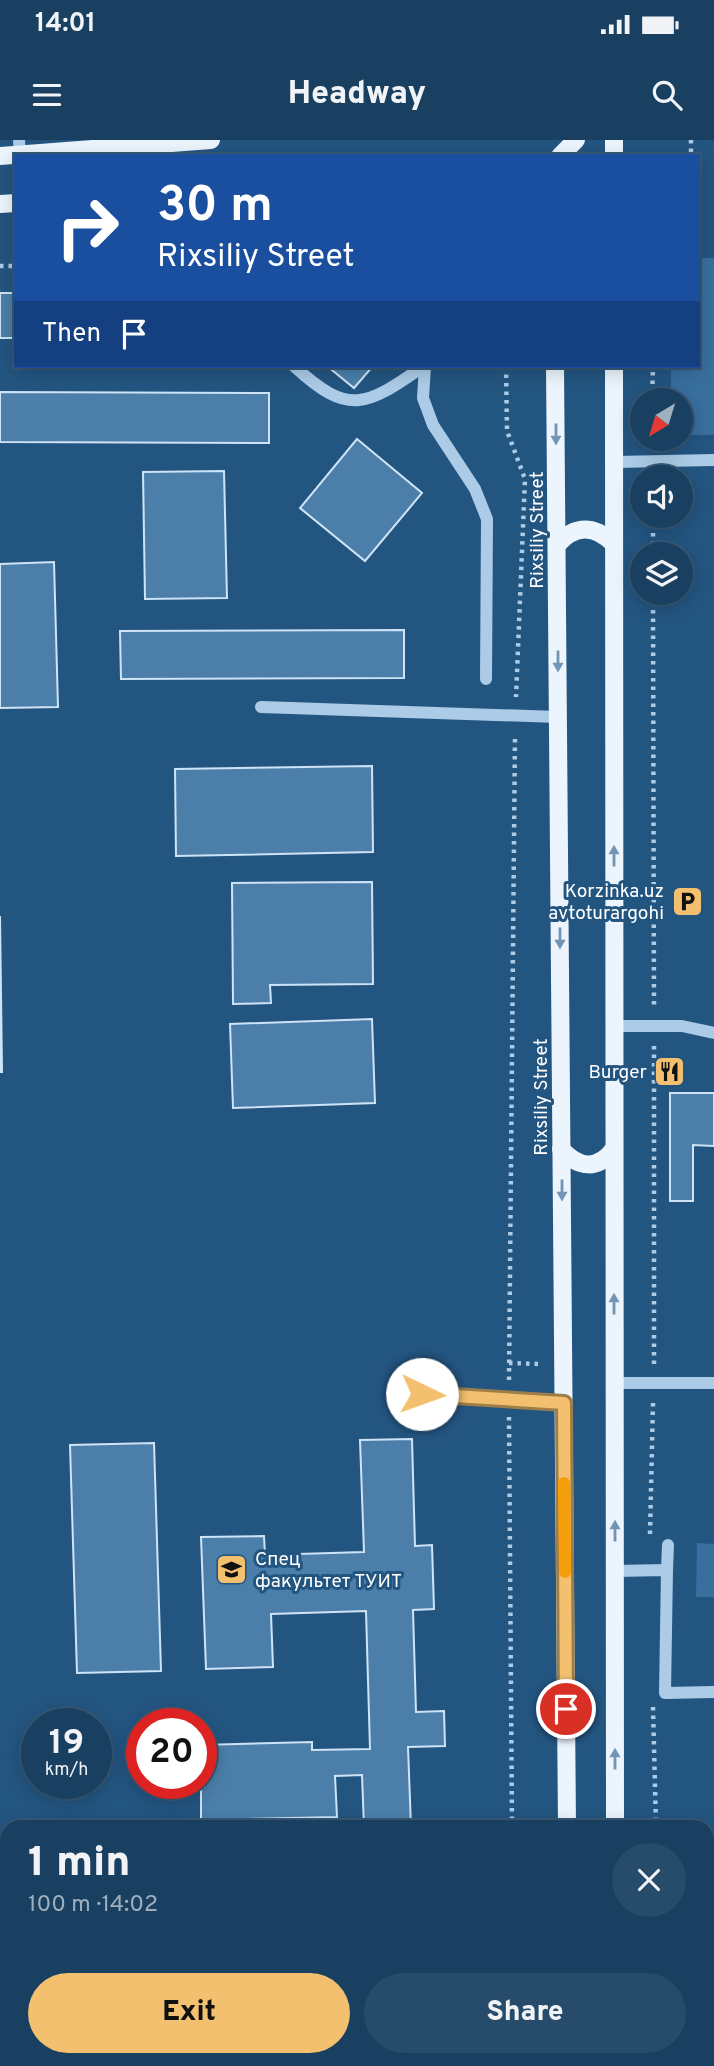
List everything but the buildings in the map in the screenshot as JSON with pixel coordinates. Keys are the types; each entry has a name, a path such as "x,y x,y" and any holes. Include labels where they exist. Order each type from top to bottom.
{"main road":[{"path":"0,156 19,147 211,140"},
{"path":"562,154 576,140"},
{"name":"Rixsiliy Street","path":"555,368 568,1820"},
{"path":"614,368 614,1820"},
{"path":"557,545 570,533 585,528 602,533 614,544"},
{"path":"561,1149 574,1161 589,1166 604,1160 614,1149"}],"street":[{"path":"296,368 308,379 345,401 370,400 422,368"},
{"path":"425,368 424,398 433,425 475,489 487,519 486,679"},
{"path":"614,462 714,460"},
{"path":"261,707 558,717"},
{"path":"614,1026 682,1026 714,1033"},
{"path":"614,1383 714,1384"},
{"path":"422,1394 564,1403"},
{"path":"668,1545 665,1693 714,1692"},
{"path":"615,1572 667,1570"}],"path":[{"path":"506,368 507,431 525,479 516,716 509,1401 512,1820"},
{"path":"652,388 653,368"},
{"path":"650,1570 653,1383 653,605"},
{"path":"653,1705 656,1820"}],"shaded area":[{"path":"700,258 714,258 714,435 693,435 693,388 671,388 671,368 700,368"},
{"path":"697,1543 714,1544 714,1597 696,1597"}],"slow traffic":[{"path":"564,1483 565,1572"}],"place":[{"name":"Korzinka.uz avtoturargohi","path":"687,901"},
{"name":"Burger","path":"670,1071"},
{"name":"Спец факультет ТУИТ","path":"232,1569"}],"route":[{"path":"422,1394 564,1403 566,1709"}]}
